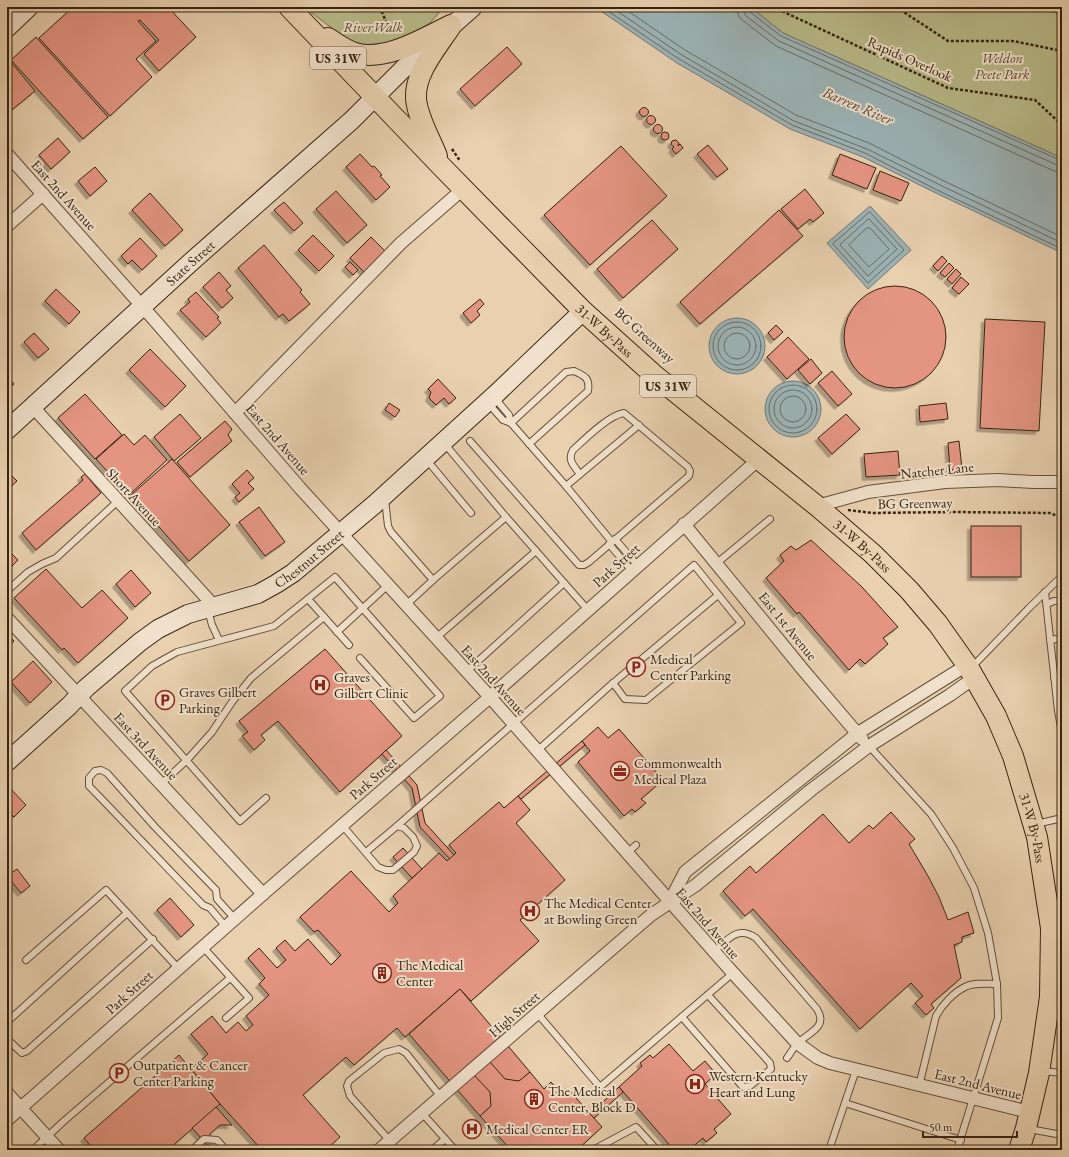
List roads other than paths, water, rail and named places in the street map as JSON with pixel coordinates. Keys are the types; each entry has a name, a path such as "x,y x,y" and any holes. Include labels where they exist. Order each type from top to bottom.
{"main road":[{"path":"294,13 337,44 355,53 375,54 390,52 404,47 462,16"},
{"name":"US 31W","path":"294,13 353,73 375,98"},
{"path":"442,167 420,115 416,98 417,83 422,70 462,16"},
{"name":"31-W By-Pass","path":"375,98 462,189 583,311 653,374 817,506 873,554 938,624 970,671 996,716 1013,756 1037,837 1051,928 1056,998 1028,1120 1019,1150"}],"street":[{"path":"7,28 29,7"},
{"name":"State Street","path":"7,430 274,188 352,120 403,69 462,16"},
{"name":"East 2nd Avenue","path":"7,154 143,307 295,482 537,751 631,849 670,902 733,974 798,1043 818,1058 830,1063 974,1099 1028,1120"},
{"path":"235,413 401,243 462,189"},
{"path":"7,226 43,194"},
{"name":"Chestnut Street","path":"7,762 79,695 140,642 158,629 177,618 258,594 267,590 293,573 385,495 583,311"},
{"name":"Short Avenue","path":"33,407 118,501 211,608"},
{"name":"Park Street","path":"7,1120 263,894 490,697 684,524 759,460"},
{"name":"Natcher Lane","path":"817,506 868,492 945,482 998,480 1062,482"},
{"name":"East 1st Avenue","path":"684,524 804,671 869,746"},
{"name":"East 3rd Avenue","path":"7,618 263,894"},
{"path":"670,902 685,872 858,733 970,671"},
{"name":"High Street","path":"380,1150 651,915 696,885 811,790 869,746 950,695 970,671"},
{"path":"7,1092 59,1150"}],"lane":[{"path":"511,423 566,372 574,371 587,379 589,384 588,391 529,444"},
{"path":"490,399 509,415 511,423 635,568"},
{"path":"470,441 579,565 589,562 689,476 690,471 688,467 624,413 610,418 573,450 570,455 570,460 580,474"},
{"path":"566,486 639,425"},
{"path":"444,441 506,517 588,610"},
{"path":"425,458 471,513"},
{"path":"385,495 388,526 391,532 433,580"},
{"path":"7,592 28,572 56,558 118,501"},
{"path":"406,605 506,517"},
{"path":"717,563 770,519"},
{"path":"436,638 536,551"},
{"path":"366,852 694,565 742,623 646,700 625,699 613,683"},
{"path":"970,671 1062,576"},
{"path":"266,798 240,821 126,691 152,666 177,652 274,626 335,577 440,696 414,718 360,658"},
{"path":"466,672 564,583"},
{"path":"337,632 388,585"},
{"path":"1045,592 1058,711 1062,732"},
{"path":"537,751 613,683 718,595"},
{"path":"308,599 349,645"},
{"path":"1047,604 1054,601 1062,601"},
{"path":"211,608 212,625 219,640"},
{"path":"161,784 187,760 212,732 232,702 251,678 324,617"},
{"path":"1050,640 1062,638"},
{"path":"1054,677 1062,675"},
{"path":"869,746 932,814 954,848 974,888 988,933 997,984 998,1018 957,1150"},
{"path":"101,770 107,773 216,890 217,899 230,923 210,908 203,905 89,786 89,778 95,771 101,770"},
{"path":"1034,824 1062,818"},
{"path":"342,825 378,867 386,870 393,870 414,852 416,846 413,837 404,828 397,826"},
{"path":"26,960 106,890 179,968"},
{"path":"7,1022 127,913"},
{"path":"714,952 735,934 742,932 748,933 756,938 817,1009 821,1022 817,1028 798,1043 787,1058"},
{"path":"7,1038 22,1053 27,1051 153,940"},
{"path":"203,947 248,998 226,1018"},
{"path":"537,1014 600,1087 733,974"},
{"path":"33,1150 48,1138 70,1116 230,978"},
{"path":"919,1086 936,1016 940,1009 952,996 966,986 975,984 997,984"},
{"path":"682,1017 743,1087 750,1086 771,1069 770,1063 708,995"},
{"path":"390,1141 350,1096 347,1086 349,1082 384,1053 399,1049 406,1053 441,1097"},
{"path":"829,1150 856,1070"},
{"path":"1039,1071 1062,1073"},
{"path":"845,1103 961,1140"},
{"path":"422,1113 455,1150"},
{"path":"1028,1120 1062,1135"},
{"path":"593,1150 636,1128 656,1150"},
{"path":"192,1150 204,1139 217,1140 226,1150"},
{"path":"432,1150 445,1139"}],"water":[{"name":"Barren River","path":"595,7 750,7 783,33 1062,158 1062,253 863,157 790,129 677,63"},
{"path":"870,206 911,250 868,289 827,243"},
{"path":"732,318 742,318 757,326 763,335 765,346 763,357 757,366 742,374 732,374 721,369 714,362 709,351 709,341 714,330 721,323"},
{"path":"788,381 798,381 813,389 819,398 821,409 819,420 813,429 798,437 788,437 777,432 770,425 765,414 765,404 770,393 777,386"}],"place":[{"name":"Medical Center Parking","path":"636,667"},
{"name":"Graves Gilbert Clinic","path":"320,685"},
{"name":"Graves Gilbert Parking","path":"165,700"},
{"name":"Commonwealth Medical Plaza","path":"620,771"},
{"name":"The Medical Center at Bowling Green","path":"530,911"},
{"name":"The Medical Center","path":"382,973"},
{"name":"Outpatient & Cancer Center Parking","path":"119,1073"},
{"name":"Western Kentucky Heart and Lung","path":"695,1084"},
{"name":"The Medical Center, Block D","path":"534,1099"},
{"name":"Medical Center ER","path":"472,1129"}],"park label":[{"name":"RiverWalk","path":"373,27"},
{"name":"Weldon Peete Park","path":"1002,66"}]}
